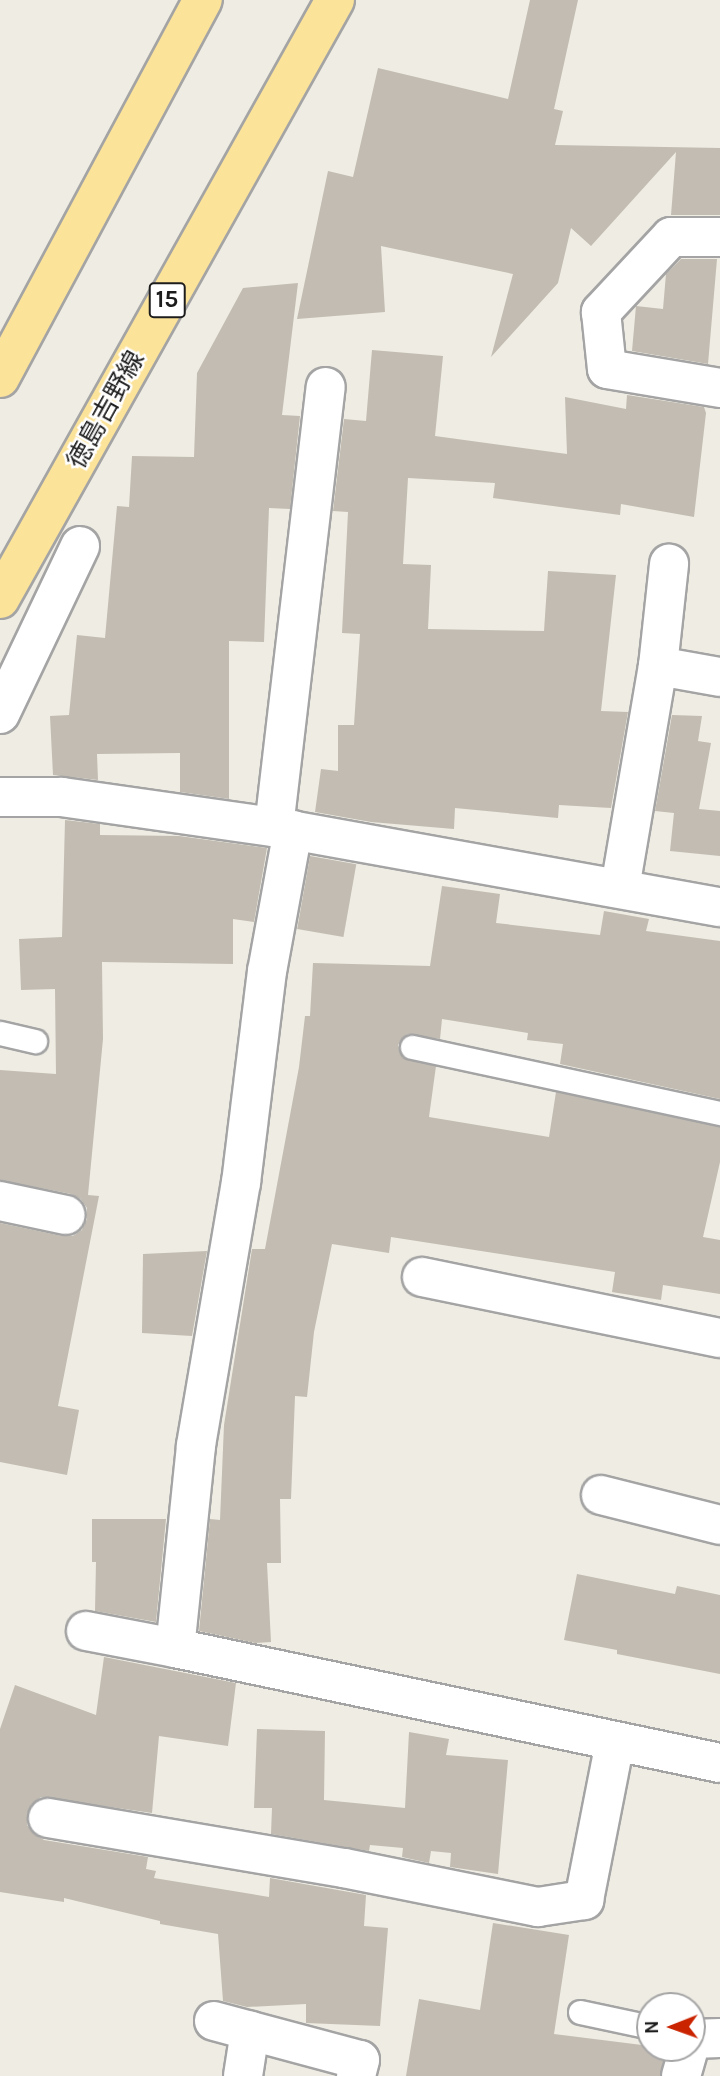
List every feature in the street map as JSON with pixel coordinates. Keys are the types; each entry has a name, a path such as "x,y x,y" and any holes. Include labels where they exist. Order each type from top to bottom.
{"main road":[{"path":"0,378 203,0"},
{"name":"徳島吉野線","path":"0,599 335,0"}],"street":[{"path":"720,237 671,237 601,312 607,369 720,388"},
{"path":"175,1648 196,1446 241,1182 267,971 284,829 326,387"},
{"path":"0,714 80,545"},
{"path":"620,888 658,666 669,565"},
{"path":"658,666 720,677"},
{"path":"0,797 62,797 284,829 720,907"},
{"path":"0,1201 66,1215"},
{"path":"422,1277 720,1338"},
{"path":"601,1495 720,1525"},
{"path":"86,1631 720,1763"},
{"path":"48,1818 344,1868 538,1907 584,1900 615,1742"},
{"path":"214,2021 360,2060 356,2076"},
{"path":"243,2076 250,2031"}],"lane":[{"path":"0,1033 35,1041"},
{"path":"412,1047 720,1113"},
{"path":"580,2012 636,2024"}],"building":[{"path":"530,0 578,0 554,109 563,111 555,145 720,148 720,215 671,215 676,152 591,246 571,228 558,283 491,357 513,274 381,246 385,312 297,319 328,171 353,177 378,68 508,99"},
{"path":"681,259 717,259 708,364 632,351 636,306 663,309 666,274"},
{"path":"298,283 282,415 300,416 290,509 269,508 264,642 229,641 229,799 180,792 180,753 97,754 98,780 53,775 50,716 69,715 77,635 105,638 117,506 129,507 132,456 194,457 197,373 243,288"},
{"path":"372,350 443,356 435,436 567,454 565,397 626,409 627,395 704,407 706,413 694,517 621,504 620,515 493,498 495,483 408,478 403,564 431,565 428,629 544,631 548,571 616,575 601,711 628,712 611,808 559,805 558,818 455,808 454,829 371,822 315,812 321,769 338,771 338,725 354,725 360,634 342,633 348,512 333,511 344,419 366,421"},
{"path":"672,715 702,716 698,741 711,743 699,809 720,811 720,856 670,851 674,813 655,811"},
{"path":"65,820 100,824 100,835 179,836 267,848 254,922 233,919 233,964 102,962 103,1039 88,1195 99,1196 58,1406 79,1410 67,1475 0,1462 0,1223 73,1236 82,1230 87,1219 87,1208 81,1199 71,1194 0,1180 0,1070 56,1074 55,989 21,990 19,939 62,937"},
{"path":"310,856 356,864 343,937 297,929"},
{"path":"442,886 500,894 496,923 600,935 604,911 649,919 646,931 720,941 720,1099 560,1064 563,1044 527,1040 528,1033 442,1019 440,1039 408,1034 398,1045 403,1058 436,1066 429,1117 549,1137 556,1092 720,1127 720,1162 703,1237 720,1240 720,1294 663,1285 661,1300 612,1292 615,1272 391,1237 389,1253 332,1244 314,1332 307,1397 295,1396 291,1499 280,1499 281,1563 267,1563 271,1642 255,1643 199,1631 210,1519 220,1520 224,1425 252,1249 265,1249 299,1067 305,1016 310,1016 313,963 430,966"},
{"path":"207,1251 192,1336 142,1333 143,1254"},
{"path":"92,1519 166,1519 156,1622 95,1611 96,1562 92,1562"},
{"path":"577,1574 675,1594 677,1586 720,1595 720,1674 617,1654 617,1650 564,1640"},
{"path":"104,1657 236,1683 228,1746 159,1736 152,1813 41,1797 32,1804 27,1814 27,1825 34,1834 44,1840 148,1857 146,1869 156,1871 154,1878 269,1897 270,1878 366,1895 364,1926 388,1928 380,2026 306,2023 306,2004 247,2007 223,2001 218,1934 160,1924 160,1921 64,1898 64,1902 0,1892 0,1729 15,1685 96,1715"},
{"path":"257,1729 325,1731 324,1800 405,1808 409,1732 449,1739 446,1755 508,1760 498,1874 450,1867 451,1853 431,1851 429,1863 402,1857 403,1848 370,1845 369,1851 271,1834 272,1808 254,1808"},
{"path":"493,1923 569,1935 554,2034 636,2044 636,2062 663,2062 660,2076 406,2076 419,1999 480,2010"}]}
